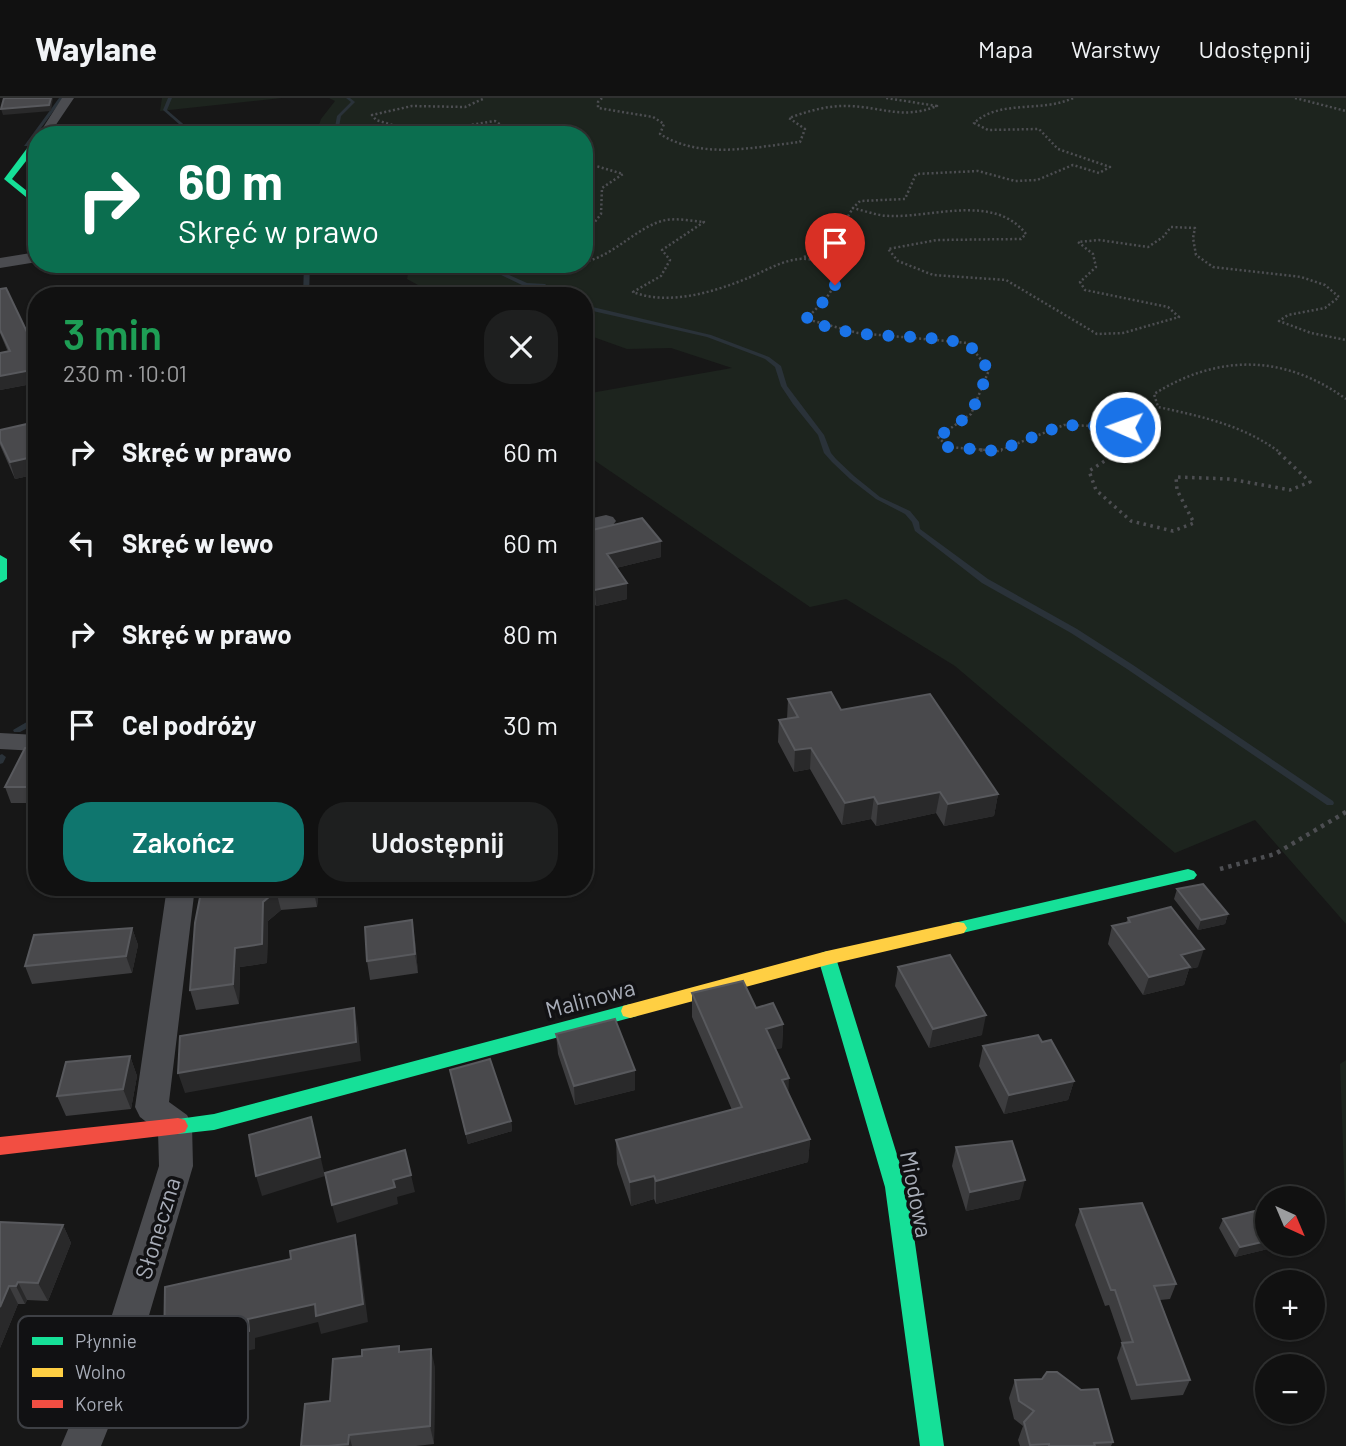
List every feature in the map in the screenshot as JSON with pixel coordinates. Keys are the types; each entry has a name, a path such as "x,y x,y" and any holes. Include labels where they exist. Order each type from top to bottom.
{"street":[{"path":"50,126 68,98"},
{"path":"28,153 8,179 28,196"},
{"path":"0,263 28,258"},
{"path":"593,524 606,521"},
{"path":"0,559 0,579"},
{"name":"Malinowa","path":"0,1146 214,1122 827,958 1188,875"},
{"path":"175,1125 152,1107 180,896"},
{"name":"Miodowa","path":"827,958 896,1187 932,1446"},
{"name":"Słoneczna","path":"130,1316 176,1166 175,1125"},
{"name":"Słoneczna","path":"81,1446 88,1428"}],"path":[{"path":"395,126 376,120 372,115 406,106 463,107 479,104 485,98"},
{"path":"602,98 598,102 598,108 653,117 664,124 660,134 666,140 685,147 709,148 800,142 805,129 789,118 806,111 852,106 887,115 925,112 937,106 886,98"},
{"path":"593,261 618,249 664,219 704,222 662,250 670,260 662,276 633,292 643,298 693,294 734,284 830,246 860,201 905,199 916,174 978,171 1015,181 1037,180 1073,165 1099,173 1110,167 1058,149 1039,129 988,130 974,123 978,117 996,111 1059,106 1073,98"},
{"path":"1295,98 1346,111"},
{"path":"468,126 495,121 502,126"},
{"path":"593,166 624,174 603,184 598,194 601,214 593,224"},
{"path":"853,208 888,216 924,216 958,211 1001,214 1014,220 1026,234 1021,239 962,237 888,248 898,261 933,275 1006,280 1097,334 1123,333 1179,317 1168,307 1085,290 1080,282 1096,267 1093,254 1077,242 1099,240 1148,247 1163,237 1171,227 1195,228 1193,238 1196,256 1213,267 1301,277 1325,285 1339,297 1325,308 1288,315 1279,321 1311,333 1346,340"},
{"path":"801,258 826,262 835,285 825,300 806,319 826,328 866,336 916,337 968,343 989,370 971,414 938,437 948,447 998,451 1063,425 1125,427 1128,446 1089,471 1096,490 1131,521 1173,531 1194,523 1177,491 1176,477 1230,480 1290,490 1310,482 1287,456 1251,432 1209,418 1158,407 1154,394 1180,378 1232,363 1273,368 1308,377 1346,399"},
{"path":"1188,875 1275,854 1346,812"}],"shaded area":[{"path":"162,98 282,98 160,111"},
{"path":"329,98 1346,98 1346,924 1255,820 1175,853 955,666 846,599 810,607 593,459 593,393 732,368 671,348 627,349 593,337 593,287 422,287 407,279 408,273 593,273 593,126 319,126 335,101"},
{"path":"1346,1060 1346,1227 1340,1064"}],"building":[{"path":"4,98 51,98 49,105 1,109"},
{"path":"6,288 28,334 28,371 0,376 0,353 10,351 0,330 0,289"},
{"path":"27,424 28,458 10,462 0,441 0,430"},
{"path":"642,518 661,541 607,554 627,583 595,590 593,530"},
{"path":"831,692 841,710 930,694 998,794 948,804 940,792 878,804 874,797 845,803 811,748 795,750 779,720 798,717 788,699"},
{"path":"25,748 28,748 28,787 5,787"},
{"path":"1203,884 1228,914 1201,920 1177,889"},
{"path":"200,896 270,896 263,902 262,944 235,948 233,984 190,990 195,923"},
{"path":"1171,907 1204,949 1181,955 1190,967 1149,977 1112,926 1130,922 1128,918"},
{"path":"412,920 415,954 367,961 365,927"},
{"path":"132,928 126,956 25,966 34,935"},
{"path":"950,955 986,1015 933,1029 898,967"},
{"path":"743,981 756,1008 773,1003 783,1024 766,1029 789,1078 782,1080 810,1139 656,1181 654,1176 630,1182 616,1140 742,1107 692,993"},
{"path":"354,1008 356,1042 178,1073 180,1036"},
{"path":"615,1019 635,1070 574,1086 556,1034"},
{"path":"1038,1035 1042,1042 1051,1040 1074,1081 1009,1095 983,1046"},
{"path":"130,1056 123,1089 57,1096 66,1062"},
{"path":"490,1059 511,1121 466,1134 450,1070"},
{"path":"311,1117 320,1157 256,1176 249,1135"},
{"path":"1012,1141 1025,1180 970,1192 956,1147"},
{"path":"405,1150 411,1175 393,1180 395,1187 332,1205 325,1173"},
{"path":"1142,1203 1176,1284 1154,1286 1190,1380 1137,1385 1122,1343 1133,1342 1115,1290 1111,1290 1080,1209"},
{"path":"1255,1211 1255,1244 1240,1247 1223,1219"},
{"path":"0,1222 63,1225 38,1283 18,1282 16,1286 9,1286 0,1307"},
{"path":"355,1235 363,1304 316,1316 315,1304 248,1319 248,1316 165,1316 165,1287 291,1259 290,1251"},
{"path":"399,1346 399,1352 431,1349 430,1426 349,1435 348,1444 301,1446 305,1404 330,1401 333,1359 362,1356 362,1350"},
{"path":"1047,1372 1057,1372 1081,1390 1098,1389 1113,1442 1094,1443 1095,1446 1030,1445 1024,1422 1034,1411 1019,1401 1015,1380 1042,1379"}],"waterway":[{"path":"40,126 61,98"},
{"path":"170,98 165,110 183,126"},
{"path":"337,126 339,116 353,102 348,98"},
{"path":"306,287 307,273"},
{"path":"500,273 526,285 546,287"},
{"path":"593,309 709,336 767,358 778,366 784,386 821,435 834,461 878,498 908,513 917,530 985,581 1074,631 1130,667 1330,803"},
{"path":"17,730 28,724"},
{"path":"0,761 2,757"}],"traffic: fast":[{"path":"28,153 8,179 28,196"},
{"path":"0,559 0,579"},
{"path":"958,928 1188,875"},
{"path":"827,958 896,1187 932,1446"},
{"path":"178,1126 214,1122 630,1011"}],"traffic: slow":[{"path":"630,1011 827,958 958,928"}],"traffic: jam":[{"path":"0,1146 178,1126"}],"route":[{"path":"835,285 825,300 806,319 826,328 866,336 916,337 968,343 989,370 971,414 938,437 948,447 998,451 1063,425 1125,427"}]}
